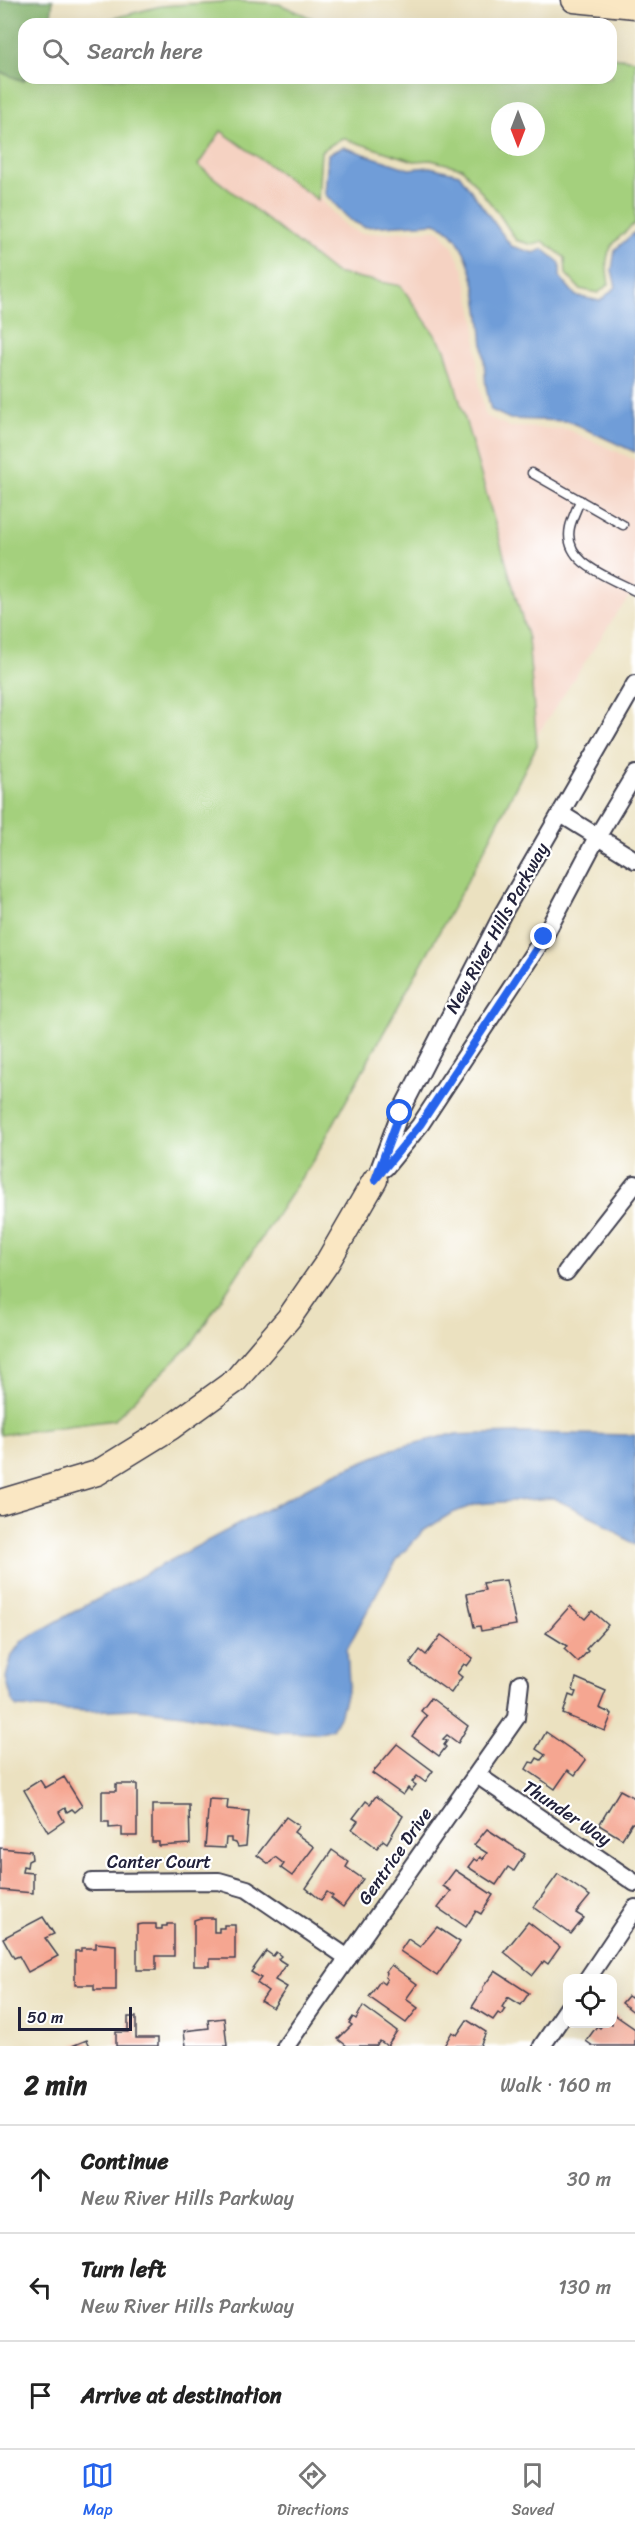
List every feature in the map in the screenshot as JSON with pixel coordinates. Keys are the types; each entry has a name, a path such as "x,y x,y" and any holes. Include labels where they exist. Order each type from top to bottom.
{"street":[{"path":"574,0 635,6"},
{"name":"New River Hills Parkway","path":"375,1180 400,1113 448,1016 503,913 635,684"},
{"name":"New River Hills Parkway","path":"0,1502 97,1473 170,1428 235,1381 289,1318 327,1263 375,1180 420,1125 496,1010 544,937 597,837 635,774"},
{"path":"561,814 635,860"},
{"path":"566,1272 635,1185"},
{"name":"Gentrice Drive","path":"286,2046 516,1718 520,1683"},
{"name":"Thunder Way","path":"477,1775 635,1883"},
{"name":"Canter Court","path":"92,1882 219,1881 247,1889 348,1958"},
{"path":"591,1974 635,1908"},
{"path":"542,2046 563,2014"}],"lane":[{"path":"532,474 623,525"},
{"path":"580,500 570,527 569,545 579,560 635,591"}],"shaded area":[{"path":"221,130 318,200 319,197 345,226 361,234 435,230 441,232 453,248 464,271 475,320 478,378 485,414 488,417 510,427 566,429 635,460 635,590 619,610 536,737 528,638 445,349 401,286 335,273 198,165"}],"green space":[{"path":"0,0 53,0 51,18 18,18 18,79 0,72"},
{"path":"236,1 279,4 311,18 114,18 161,6"},
{"path":"617,58 635,60 635,223 610,249 607,263 609,284 598,293 580,289 566,274 565,258 543,241 533,245 516,240 499,214 462,168 431,160 414,161 342,138 321,151 318,200 221,131 198,165 335,273 401,286 445,349 528,639 537,745 480,858 315,1157 193,1342 114,1420 0,1435 0,72 18,79 18,84 617,84"}],"water":[{"path":"343,147 409,169 430,167 459,174 511,246 534,253 543,249 560,263 560,277 576,296 600,301 616,287 612,270 615,250 635,232 635,452 568,421 510,419 491,410 476,289 470,266 461,247 450,232 435,223 364,227 350,220 325,194 328,154"},
{"path":"519,1433 635,1435 635,1545 597,1519 553,1498 476,1504 450,1514 423,1531 398,1558 380,1587 347,1649 349,1684 341,1713 332,1729 317,1733 276,1732 183,1714 137,1709 87,1711 17,1707 13,1703 6,1678 12,1655 21,1642 68,1615 331,1475 393,1449 448,1435"}],"building":[{"path":"506,1580 516,1625 481,1631 480,1626 474,1627 467,1594 485,1590 483,1583"},
{"path":"570,1606 585,1619 592,1611 608,1625 586,1649 588,1651 578,1662 564,1649 567,1646 546,1633"},
{"path":"441,1635 473,1658 457,1673 462,1677 451,1693 410,1664 420,1650 426,1655"},
{"path":"576,1678 606,1691 599,1708 612,1714 605,1731 563,1714 569,1695 574,1697 576,1692 573,1691"},
{"path":"431,1698 468,1726 458,1743 447,1735 443,1739 447,1741 444,1745 446,1747 439,1756 412,1736 427,1716 421,1711"},
{"path":"546,1732 586,1760 575,1775 568,1770 555,1789 526,1769 530,1762 534,1763 537,1758 541,1760 545,1755 536,1749"},
{"path":"397,1744 433,1771 425,1782 417,1776 412,1782 416,1785 411,1791 408,1788 403,1795 372,1773"},
{"path":"64,1777 82,1806 75,1812 72,1809 67,1812 65,1808 59,1812 64,1821 48,1832 24,1790 40,1780 45,1788"},
{"path":"116,1784 137,1784 137,1836 122,1836 122,1827 109,1828 109,1822 102,1822 102,1791 116,1791"},
{"path":"620,1790 635,1798 635,1823 632,1823 622,1839 599,1825"},
{"path":"376,1796 403,1816 387,1843 383,1840 377,1848 352,1829 358,1821 353,1818 366,1801 370,1804"},
{"path":"209,1799 228,1800 227,1809 249,1811 246,1846 238,1847 236,1843 231,1842 231,1838 226,1838 225,1848 205,1847"},
{"path":"152,1805 189,1805 190,1844 159,1846 159,1842 152,1842"},
{"path":"286,1817 299,1826 294,1832 314,1847 292,1876 281,1868 284,1864 275,1857 269,1864 257,1855"},
{"path":"487,1829 525,1854 514,1871 508,1867 496,1885 468,1867 474,1859 477,1861 480,1857 483,1859 487,1853 474,1845"},
{"path":"0,1848 31,1851 32,1859 28,1861 27,1867 23,1866 22,1872 33,1873 33,1893 0,1890"},
{"path":"332,1850 349,1862 346,1867 363,1879 343,1907 327,1892 321,1900 306,1888"},
{"path":"455,1870 493,1895 481,1914 476,1911 466,1927 438,1908 451,1891 443,1886"},
{"path":"558,1874 590,1896 576,1913 584,1918 571,1934 534,1907"},
{"path":"43,1917 54,1934 45,1938 58,1956 28,1972 19,1956 14,1958 3,1938"},
{"path":"214,1918 214,1932 219,1932 219,1928 224,1928 224,1925 235,1925 235,1959 210,1959 210,1966 194,1966 194,1920"},
{"path":"528,1922 560,1947 548,1964 544,1961 533,1975 504,1952"},
{"path":"156,1924 156,1929 162,1929 162,1926 174,1924 174,1956 156,1956 156,1970 137,1970 137,1925"},
{"path":"437,1927 460,1942 437,1976 400,1951 408,1939 420,1947"},
{"path":"96,1943 116,1945 116,1990 94,1990 94,1985 75,1985 75,1951 81,1951 81,1948 96,1948"},
{"path":"266,1951 273,1956 276,1952 281,1956 278,1959 286,1964 275,1980 287,1987 273,2008 261,2001 268,1991 257,1983 261,1978 251,1972"},
{"path":"391,1965 417,1984 406,1999 418,2008 406,2023 369,1997 380,1981 384,1984 387,1979 386,1972"},
{"path":"495,1971 529,1993 521,2005 508,1997 502,2007 505,2009 493,2020 472,2007"},
{"path":"635,1992 635,2013 622,2003 628,1996 631,1998"},
{"path":"363,2006 397,2031 387,2046 380,2041 376,2046 347,2046 338,2039 352,2025 349,2023 353,2017 356,2019"},
{"path":"617,2016 635,2029 635,2046 593,2046 586,2041 596,2028 617,2028"},
{"path":"128,2017 136,2017 136,2038 158,2038 158,2046 116,2046 116,2032 128,2032"},
{"path":"224,2018 227,2046 186,2046 184,2031 209,2028 208,2020"},
{"path":"467,2020 486,2032 480,2046 444,2046 452,2032 457,2035"},
{"path":"87,2040 90,2046 72,2046"}],"route":[{"path":"400,1113 375,1180 420,1125 544,937"}]}
